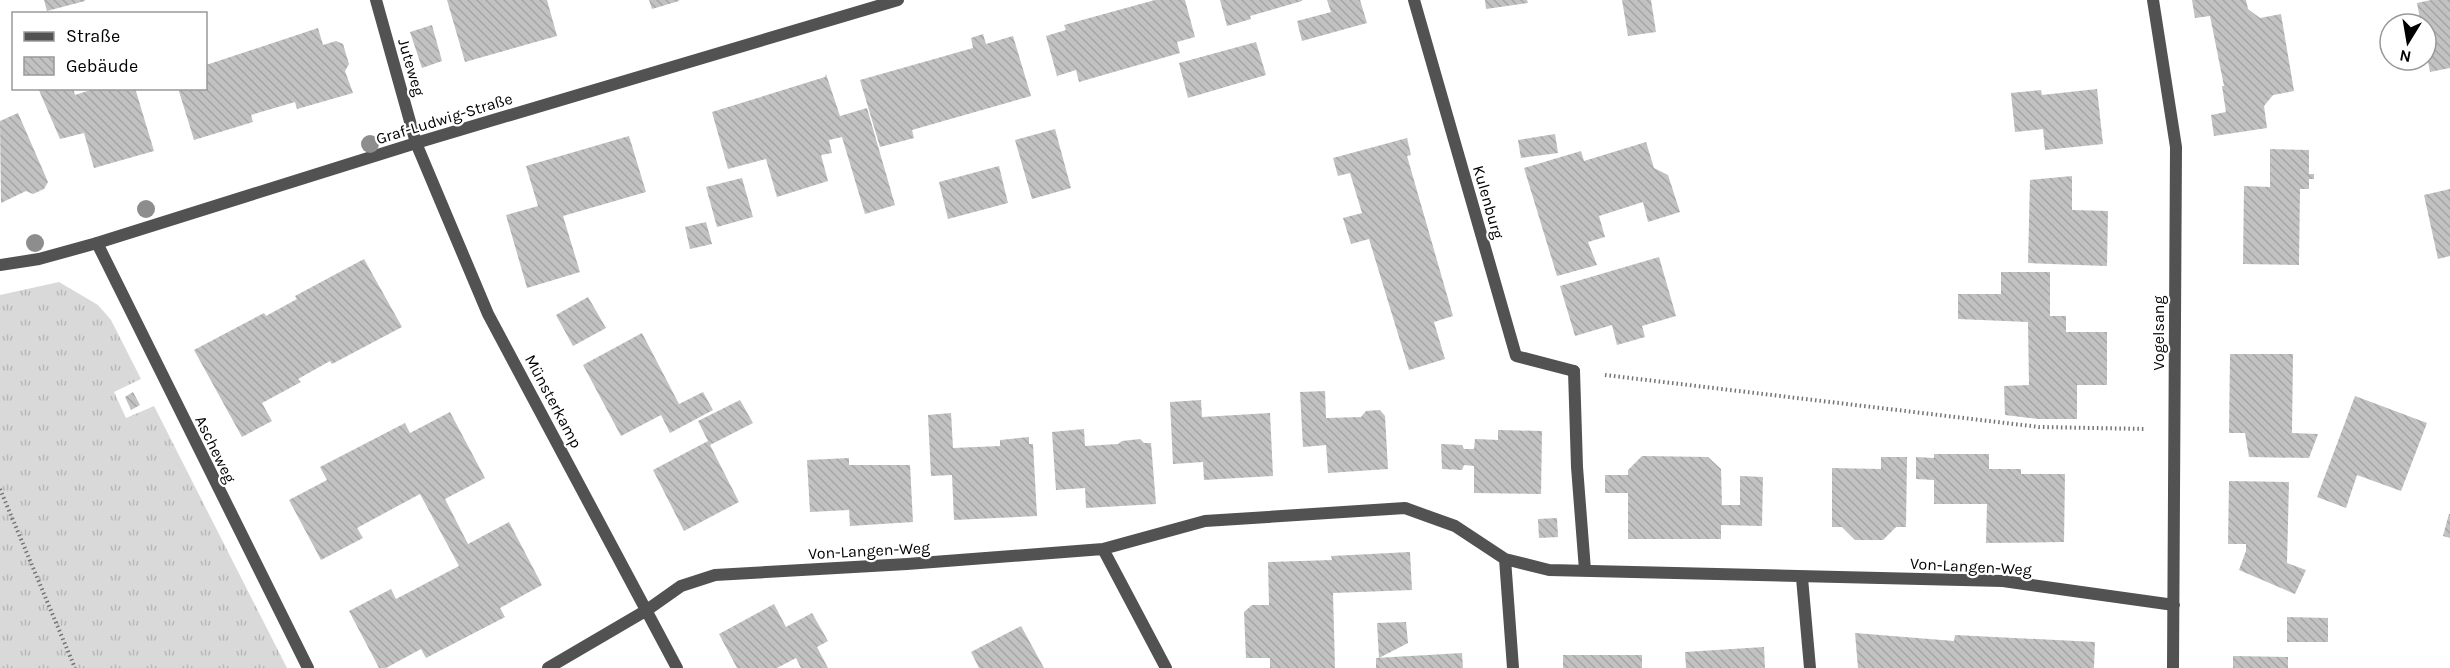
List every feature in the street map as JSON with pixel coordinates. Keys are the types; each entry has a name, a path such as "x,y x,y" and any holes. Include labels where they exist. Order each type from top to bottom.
{"street":[{"name":"Juteweg","path":"376,0 417,143"},
{"name":"Graf-Ludwig-Straße","path":"0,265 39,259 97,243 417,143 898,0"},
{"name":"Kulenburg","path":"1414,0 1516,356 1574,371"},
{"name":"Vogelsang","path":"2153,0 2176,147 2173,668"},
{"name":"Münsterkamp","path":"417,143 488,314 677,668"},
{"name":"Ascheweg","path":"97,243 308,668"},
{"path":"1574,371 1577,467 1585,570"},
{"name":"Von-Langen-Weg","path":"548,668 646,610 681,586 715,575 907,564 1103,549 1205,521 1406,508 1455,526 1504,559 1549,570 1802,578 2003,581 2174,605"},
{"path":"1103,549 1166,668"},
{"path":"1504,559 1513,668"},
{"path":"1802,578 1810,668"}],"path":[{"path":"1574,371 2039,427 2174,429"},
{"path":"0,489 75,668"}],"green space":[{"path":"59,282 98,305 111,320 141,379 114,392 126,418 154,406 287,668 0,668 0,295"}],"building":[{"path":"44,0 85,0 85,1 47,11"},
{"path":"447,0 547,0 557,36 465,62"},
{"path":"649,0 679,0 679,1 652,9"},
{"path":"1155,0 1185,0 1195,37 1177,42 1180,53 1079,82 1076,70 1057,76 1046,36 1066,30 1064,25"},
{"path":"1220,0 1302,1 1250,16 1251,19 1227,26"},
{"path":"1327,0 1360,0 1367,23 1302,41 1297,21 1331,12"},
{"path":"1485,0 1527,0 1528,3 1486,9"},
{"path":"1622,0 1651,0 1656,32 1628,36"},
{"path":"2192,0 2246,0 2248,9 2260,18 2281,14 2294,91 2273,95 2264,106 2267,128 2214,136 2211,115 2226,112 2222,86 2224,86 2210,16 2195,18"},
{"path":"2450,0 2450,68 2438,70 2438,12 2419,12 2417,3"},
{"path":"432,25 442,61 422,68 410,32"},
{"path":"318,28 323,45 336,41 343,44 349,64 345,71 353,93 297,109 295,102 251,115 253,122 194,140 179,90 207,90 207,65"},
{"path":"983,34 986,44 1013,36 1031,96 912,130 914,138 880,147 860,80 973,48 971,38"},
{"path":"1256,42 1266,75 1188,98 1179,63"},
{"path":"826,74 840,116 867,108 895,205 865,214 842,137 829,140 832,153 821,155 828,181 777,197 766,159 728,169 712,112 825,77"},
{"path":"2097,89 2103,144 2045,150 2043,129 2015,132 2011,93 2041,90 2042,95"},
{"path":"39,90 74,90 75,95 91,90 136,90 154,151 94,168 84,133 60,139"},
{"path":"18,113 48,182 44,189 33,194 26,191 1,203 0,121"},
{"path":"1055,129 1071,188 1032,199 1015,140"},
{"path":"1555,134 1558,153 1521,158 1518,140"},
{"path":"629,136 646,192 563,216 580,272 527,288 506,215 538,206 526,166"},
{"path":"1407,138 1411,155 1407,156 1453,316 1434,322 1445,359 1409,370 1369,239 1351,244 1343,218 1362,213 1350,173 1338,176 1333,158"},
{"path":"1646,142 1654,168 1668,175 1680,212 1648,222 1643,202 1599,216 1605,237 1588,242 1597,265 1557,276 1524,168 1581,151 1584,161"},
{"path":"2270,149 2309,150 2309,174 2314,174 2314,179 2309,179 2309,189 2300,189 2299,265 2243,264 2244,186 2270,187"},
{"path":"999,166 1008,203 948,219 939,182"},
{"path":"2072,176 2072,210 2108,211 2107,266 2028,263 2030,180"},
{"path":"742,178 753,217 717,227 706,187"},
{"path":"2450,189 2450,256 2438,259 2424,195"},
{"path":"706,222 712,244 690,249 685,227"},
{"path":"1659,257 1676,316 1642,326 1645,337 1617,345 1612,325 1575,336 1560,286"},
{"path":"364,259 402,327 332,364 330,361 298,379 301,382 262,403 272,421 242,437 194,350 264,313 266,316 297,299 295,296"},
{"path":"2001,272 2050,272 2050,316 2066,316 2066,332 2107,332 2107,385 2077,385 2077,419 2039,419 2005,415 2004,386 2029,385 2028,322 1958,319 1958,294 2001,294"},
{"path":"588,297 606,328 573,346 556,315"},
{"path":"642,333 679,404 703,392 713,410 670,433 661,415 621,436 583,365"},
{"path":"2230,354 2293,354 2292,433 2318,434 2309,458 2249,457 2245,433 2229,433"},
{"path":"1325,391 1326,418 1361,417 1366,411 1380,410 1385,416 1388,469 1328,473 1326,445 1303,447 1300,392"},
{"path":"133,392 140,405 131,410 125,397"},
{"path":"2355,396 2427,423 2401,491 2357,475 2346,508 2317,497"},
{"path":"740,400 753,423 710,445 739,502 684,531 653,470 708,441 698,421"},
{"path":"1201,400 1202,417 1270,413 1273,476 1204,480 1203,462 1173,464 1170,402"},
{"path":"450,412 485,478 445,499 468,544 509,522 542,585 500,608 505,617 426,658 421,649 386,668 379,668 349,611 391,589 396,599 459,566 420,494 357,528 363,538 321,560 289,500 327,480 320,467 405,423 410,433"},
{"path":"951,413 953,448 1000,446 1000,440 1029,437 1029,444 1033,444 1037,516 954,520 952,475 931,476 928,415"},
{"path":"1084,429 1085,446 1118,444 1122,441 1140,439 1144,443 1151,443 1156,504 1086,508 1085,488 1056,490 1052,432"},
{"path":"1498,430 1542,431 1541,494 1474,493 1474,466 1464,465 1462,470 1442,469 1441,444 1462,445 1464,449 1474,449 1475,439 1498,440"},
{"path":"1934,454 1989,454 1989,469 2021,469 2021,474 2065,474 2064,542 1986,543 1987,504 1934,504 1934,480 1916,479 1916,457 1934,458"},
{"path":"1642,456 1708,457 1721,469 1722,505 1740,505 1740,476 1763,477 1762,526 1721,525 1721,539 1628,539 1628,493 1605,493 1605,475 1628,475 1628,470"},
{"path":"1881,457 1907,457 1906,527 1896,527 1883,540 1855,540 1842,527 1832,527 1832,468 1881,469"},
{"path":"849,458 849,465 910,465 913,522 850,526 849,510 810,512 807,460"},
{"path":"2229,481 2289,482 2287,563 2306,570 2295,594 2239,570 2246,551 2246,544 2228,544"},
{"path":"2450,514 2450,538 2443,536"},
{"path":"1557,518 1558,537 1539,538 1538,519"},
{"path":"1410,552 1412,590 1333,593 1335,668 1270,668 1270,658 1246,658 1244,612 1252,605 1269,605 1268,562 1332,560 1331,556"},
{"path":"774,604 786,627 812,613 828,641 817,647 828,668 801,668 796,658 777,668 737,668 719,634"},
{"path":"2287,617 2328,618 2328,642 2287,642"},
{"path":"1406,622 1408,643 1379,658 1377,623"},
{"path":"1021,626 1044,668 979,668 971,652"},
{"path":"1855,633 1954,641 1955,635 2095,642 2094,668 1858,668"},
{"path":"1764,647 1765,668 1686,668 1685,652"},
{"path":"1462,653 1463,668 1376,668 1376,658"},
{"path":"1563,655 1642,655 1642,668 1563,668"},
{"path":"2233,656 2288,657 2288,668 2233,668"}]}
